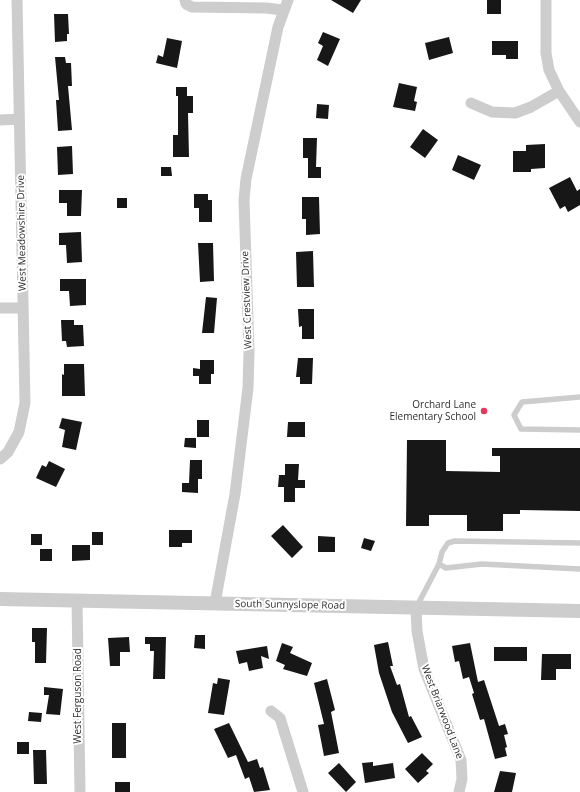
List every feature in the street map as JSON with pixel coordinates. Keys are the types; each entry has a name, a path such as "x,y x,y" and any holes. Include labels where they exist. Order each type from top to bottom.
{"street":[{"name":"West Meadowshire Drive","path":"0,459 8,452 16,438 24,413 17,0"},
{"path":"546,0 546,53 549,70 559,91 580,122"},
{"path":"186,3 204,8 266,8 285,5"},
{"name":"West Crestview Drive","path":"215,603 235,494 248,388 249,352 244,200 246,179 278,27 285,5"},
{"path":"471,103 492,112 515,113 531,108 559,91"},
{"path":"0,120 19,119"},
{"path":"0,308 23,308"},
{"name":"South Sunnyslope Road","path":"0,599 580,611"},
{"name":"West Ferguson Road","path":"77,600 80,792"},
{"name":"West Briarwood Lane","path":"416,608 417,631 424,669 461,760 462,779 459,792"},
{"path":"271,710 280,718 303,792"}],"lane":[{"path":"580,397 522,402 514,415 521,429 580,430"},
{"path":"416,608 439,564 442,552 448,543 454,541 580,543"},
{"path":"439,564 446,568 482,564 580,569"}],"building":[{"path":"331,0 361,0 353,13"},
{"path":"487,0 501,0 501,14 487,14"},
{"path":"54,14 68,14 69,34 67,34 67,41 55,42"},
{"path":"323,32 340,39 328,66 317,60 323,46 318,43"},
{"path":"449,37 453,53 429,60 425,43"},
{"path":"167,38 182,41 177,68 156,63 158,55 163,57"},
{"path":"492,41 518,41 518,59 506,59 506,55 492,55"},
{"path":"55,57 65,57 66,63 71,63 72,86 68,86 72,130 58,131 56,100 59,100"},
{"path":"399,83 417,87 414,101 417,102 415,111 393,107"},
{"path":"176,87 187,87 187,96 193,96 193,113 188,113 189,157 173,157 173,135 178,135 178,96 176,96"},
{"path":"317,104 329,105 328,119 316,118"},
{"path":"423,129 438,140 425,158 410,147"},
{"path":"303,138 317,138 316,167 321,167 321,178 308,178 308,158 303,158"},
{"path":"545,144 545,168 531,169 531,172 513,172 513,151 526,151 526,145"},
{"path":"72,146 73,174 58,175 57,147"},
{"path":"458,155 481,165 474,180 452,170"},
{"path":"161,167 171,167 172,176 161,176"},
{"path":"570,177 577,191 580,189 580,205 568,212 565,206 560,209 549,188"},
{"path":"59,190 82,190 81,216 67,216 67,203 59,203"},
{"path":"194,194 208,194 208,200 212,200 212,222 199,222 199,208 194,208"},
{"path":"302,197 319,197 320,234 306,235 306,219 302,219"},
{"path":"117,198 127,198 127,208 117,208"},
{"path":"81,232 82,262 67,263 66,245 59,245 59,233"},
{"path":"198,243 213,243 214,281 200,282"},
{"path":"313,251 314,287 297,287 296,252"},
{"path":"60,279 86,279 86,305 70,306 69,291 60,291"},
{"path":"206,297 217,298 214,333 202,333"},
{"path":"298,309 314,309 314,339 302,339 302,326 299,327"},
{"path":"61,320 74,320 74,325 83,325 84,346 67,347 66,341 62,341"},
{"path":"298,358 313,358 312,384 300,384 300,377 296,377"},
{"path":"200,360 214,360 214,374 211,374 211,384 199,384 199,376 193,376 193,368 200,369"},
{"path":"64,364 84,364 85,396 62,396 62,374 64,375"},
{"path":"62,418 82,422 76,450 62,447 65,430 59,428"},
{"path":"197,420 209,420 209,437 197,437"},
{"path":"288,422 305,422 305,437 287,437"},
{"path":"185,438 196,438 196,448 184,447"},
{"path":"407,440 446,440 446,471 500,472 500,456 492,456 492,448 580,448 580,511 520,510 520,514 503,514 503,531 467,531 467,515 429,515 429,526 406,526"},
{"path":"190,460 202,460 202,479 198,479 198,493 182,492 182,483 189,483"},
{"path":"49,461 65,469 56,487 36,478 42,465 46,467"},
{"path":"285,464 299,464 298,480 305,480 305,488 295,488 295,502 284,502 284,487 278,487 279,475 285,475"},
{"path":"283,525 303,547 292,558 271,536"},
{"path":"169,530 192,530 192,543 182,543 182,547 169,547"},
{"path":"92,532 103,532 103,545 92,545"},
{"path":"31,534 42,534 42,545 31,545"},
{"path":"318,536 335,537 335,552 318,552"},
{"path":"364,538 375,541 371,551 361,548"},
{"path":"72,545 90,545 90,560 72,561"},
{"path":"40,549 52,549 52,561 40,561"},
{"path":"32,628 47,628 46,663 35,663 35,642 32,642"},
{"path":"195,635 205,635 205,649 194,648"},
{"path":"129,637 130,652 120,652 120,666 110,666 108,638"},
{"path":"145,637 166,637 165,679 153,679 154,651 150,651 150,644 145,644"},
{"path":"388,642 393,666 390,666 397,685 400,684 409,717 411,716 422,737 408,743 392,712 379,673 374,645"},
{"path":"282,643 293,647 290,653 312,663 307,676 283,669 285,665 276,661"},
{"path":"470,643 478,682 484,680 499,726 505,724 508,734 504,735 507,747 505,748 507,756 495,759 484,719 480,720 472,694 474,693 469,677 463,679 459,661 455,662 452,646"},
{"path":"267,646 269,659 261,656 263,668 249,671 247,662 239,664 236,651"},
{"path":"494,647 527,647 527,661 494,661"},
{"path":"542,654 571,654 571,669 556,669 556,680 541,680"},
{"path":"218,678 230,680 224,715 208,713 213,683 217,684"},
{"path":"327,679 335,710 331,712 339,753 324,756 318,725 324,724 314,683"},
{"path":"44,687 63,689 60,715 46,714 49,695 44,695"},
{"path":"29,712 42,713 41,722 28,721"},
{"path":"112,723 126,723 126,758 112,758"},
{"path":"229,723 248,762 257,759 260,768 263,767 270,790 254,792 249,777 245,779 236,755 228,758 214,729"},
{"path":"17,742 29,742 29,754 17,754"},
{"path":"33,750 46,750 47,784 34,784"},
{"path":"422,753 433,764 426,771 429,773 418,783 405,769"},
{"path":"373,762 373,766 393,763 395,778 365,783 362,763"},
{"path":"339,763 356,782 346,792 328,773"},
{"path":"500,771 516,773 512,792 494,792"},
{"path":"115,782 130,782 130,792 115,792"}],"place":[{"name":"Orchard Lane Elementary School","path":"484,411"}]}
